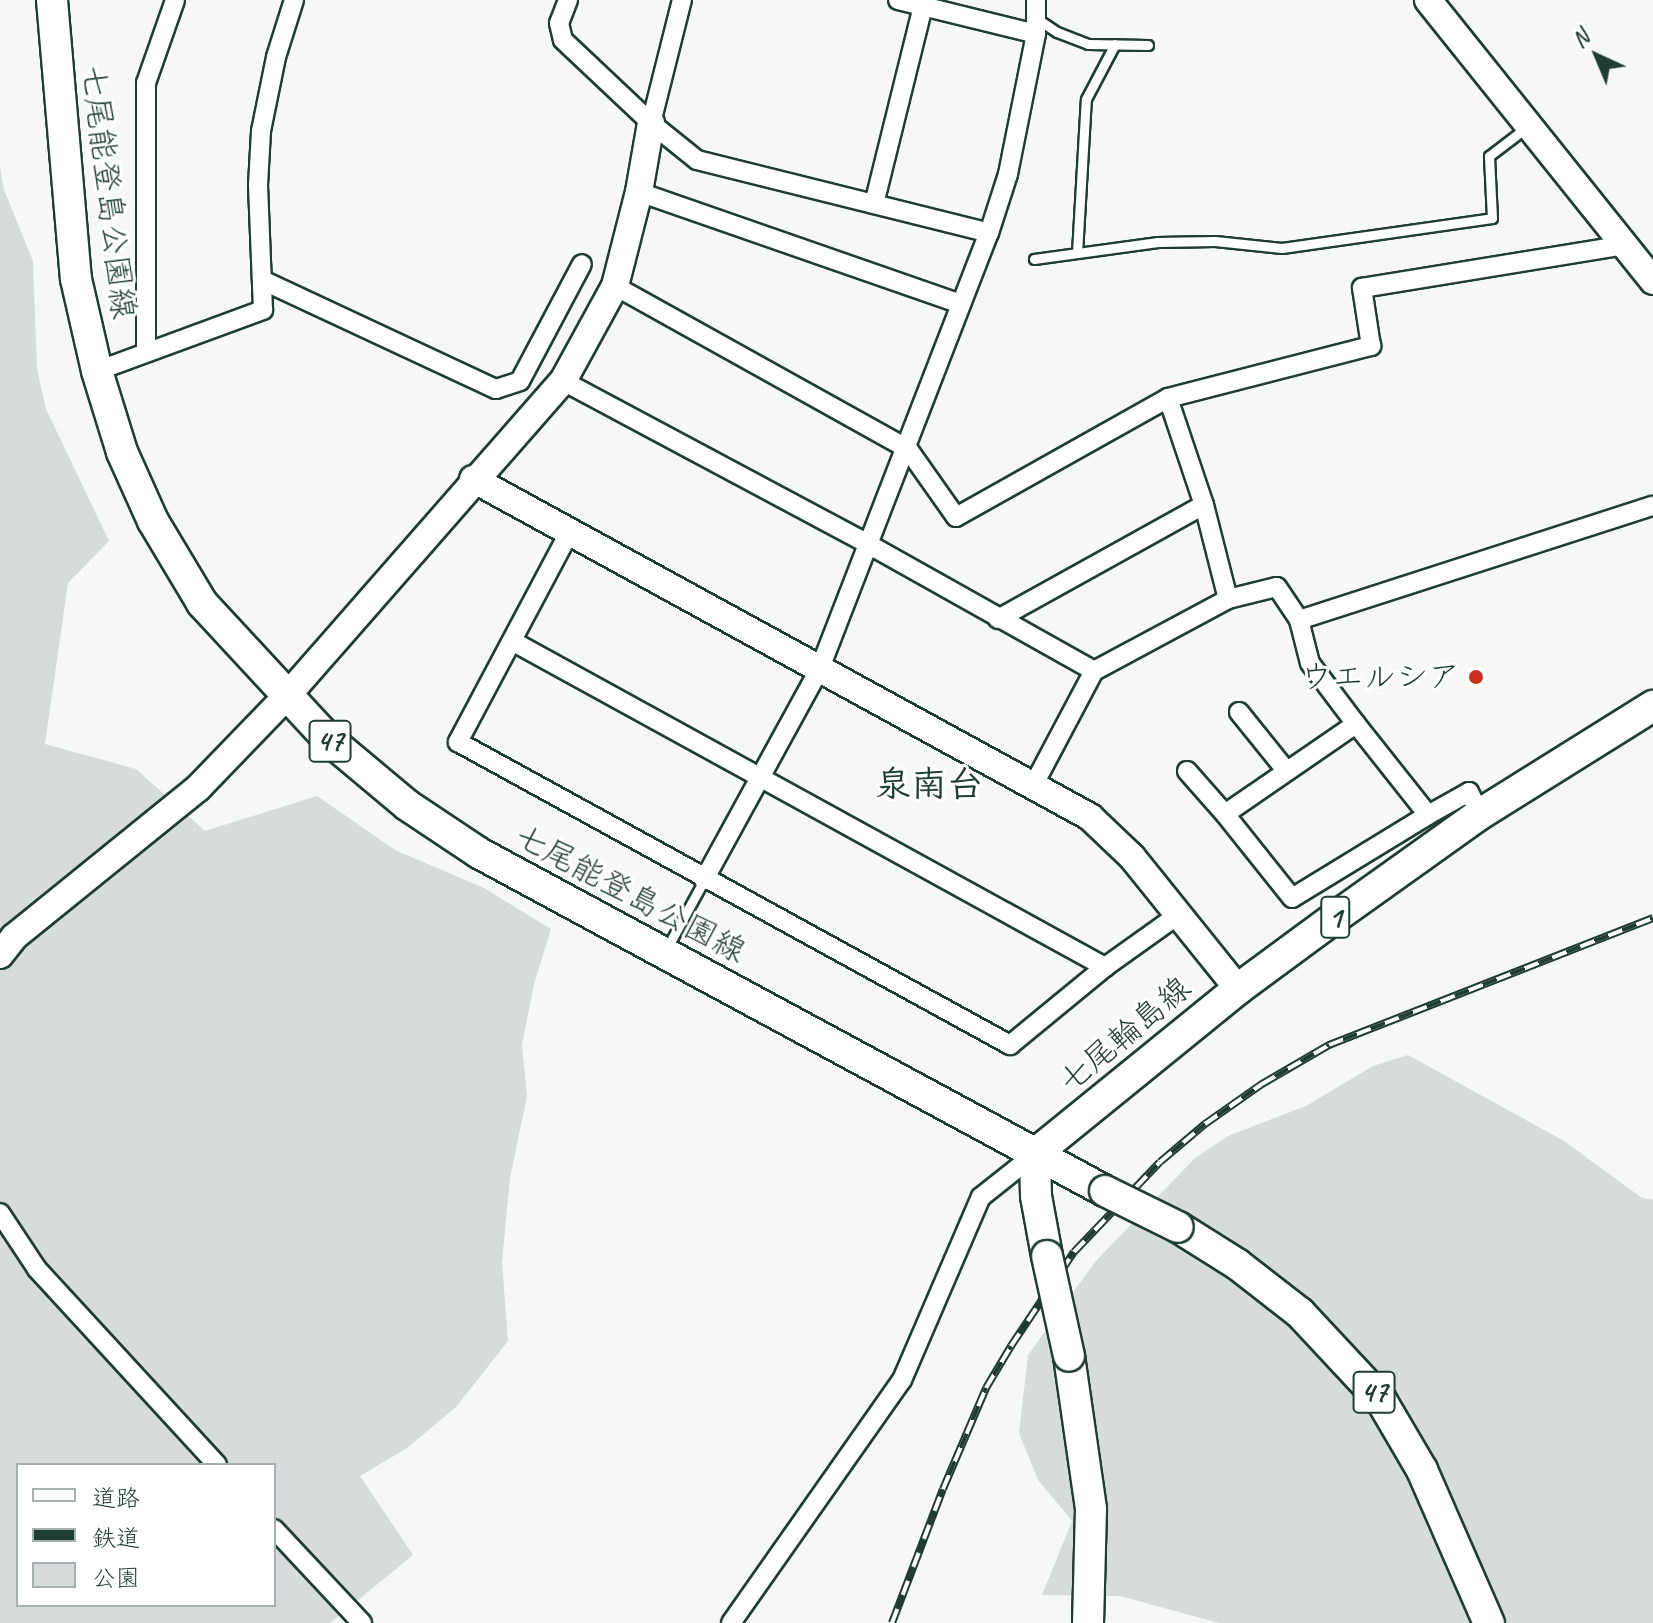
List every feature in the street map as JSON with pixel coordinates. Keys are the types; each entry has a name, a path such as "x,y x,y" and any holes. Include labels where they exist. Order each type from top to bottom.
{"main road":[{"name":"七尾能登島公園線","path":"52,0 76,279 97,371 122,452 153,521 202,603 327,738 407,805 479,853 1035,1154 1178,1227 1278,1294 1319,1331 1381,1400 1422,1470 1489,1623"},
{"name":"七尾輪島線","path":"1035,1154 1238,989 1480,814 1653,706"},
{"path":"1035,1154 1036,1196 1069,1356 1091,1509 1088,1623"}],"street":[{"path":"146,351 146,83 175,0"},
{"path":"97,371 263,310 258,185 261,131 276,57 294,0"},
{"path":"568,0 559,23 563,40 651,123 697,160 989,233"},
{"path":"0,955 14,937 198,788 286,697 473,479 563,381 615,286 682,0"},
{"path":"704,880 820,668 908,449 1008,174 1036,17 923,6 898,0"},
{"path":"1428,0 1653,281"},
{"path":"874,204 923,6"},
{"path":"639,192 960,304"},
{"path":"615,286 908,449 956,517 1168,398 1371,346 1362,288 1625,245"},
{"path":"262,280 496,389 520,381 582,264"},
{"path":"563,381 868,544 1094,671"},
{"path":"1168,398 1204,505 1228,599"},
{"path":"473,479 1090,817 1132,857 1238,989"},
{"path":"998,619 1204,505"},
{"path":"1299,620 1653,506"},
{"path":"569,533 458,742 704,880 1010,1045 1105,967 1178,915"},
{"path":"1033,786 1094,671 1228,599 1277,587 1299,620 1310,663 1428,815"},
{"path":"512,641 762,775 1105,967"},
{"path":"1239,712 1285,769"},
{"path":"1225,814 1285,769 1356,724"},
{"path":"1187,771 1292,898 1469,792 1480,814"},
{"path":"731,1623 902,1380 981,1197 995,1182 1035,1154"},
{"path":"0,1213 37,1269 215,1463"},
{"path":"276,1531 362,1623"}],"lane":[{"path":"1036,17 1057,32 1088,44 1148,45"},
{"path":"1077,253 1086,99 1115,44"},
{"path":"1034,259 1158,242 1215,241 1282,248 1492,218 1489,156 1529,125"},
{"path":"664,954 704,880"}],"green space":[{"path":"0,167 4,190 33,261 37,369 46,409 109,541 68,583 45,744 136,769 205,831 317,796 395,850 484,888 551,929 534,984 522,1045 527,1096 510,1178 502,1262 508,1341 456,1407 407,1448 360,1476 413,1555 330,1623 0,1623"},
{"path":"1408,1055 1564,1141 1642,1198 1653,1200 1653,1623 1219,1623 1120,1596 1042,1595 1072,1521 1038,1480 1019,1433 1028,1355 1095,1262 1195,1158 1228,1136 1306,1106 1373,1066"}],"railway":[{"path":"892,1623 943,1489 986,1388 1074,1252 1160,1162 1205,1124 1262,1084 1329,1045 1653,918"}],"place":[{"name":"ウエルシア","path":"1476,677"}],"district":[{"name":"泉南台","path":"929,785"}]}
